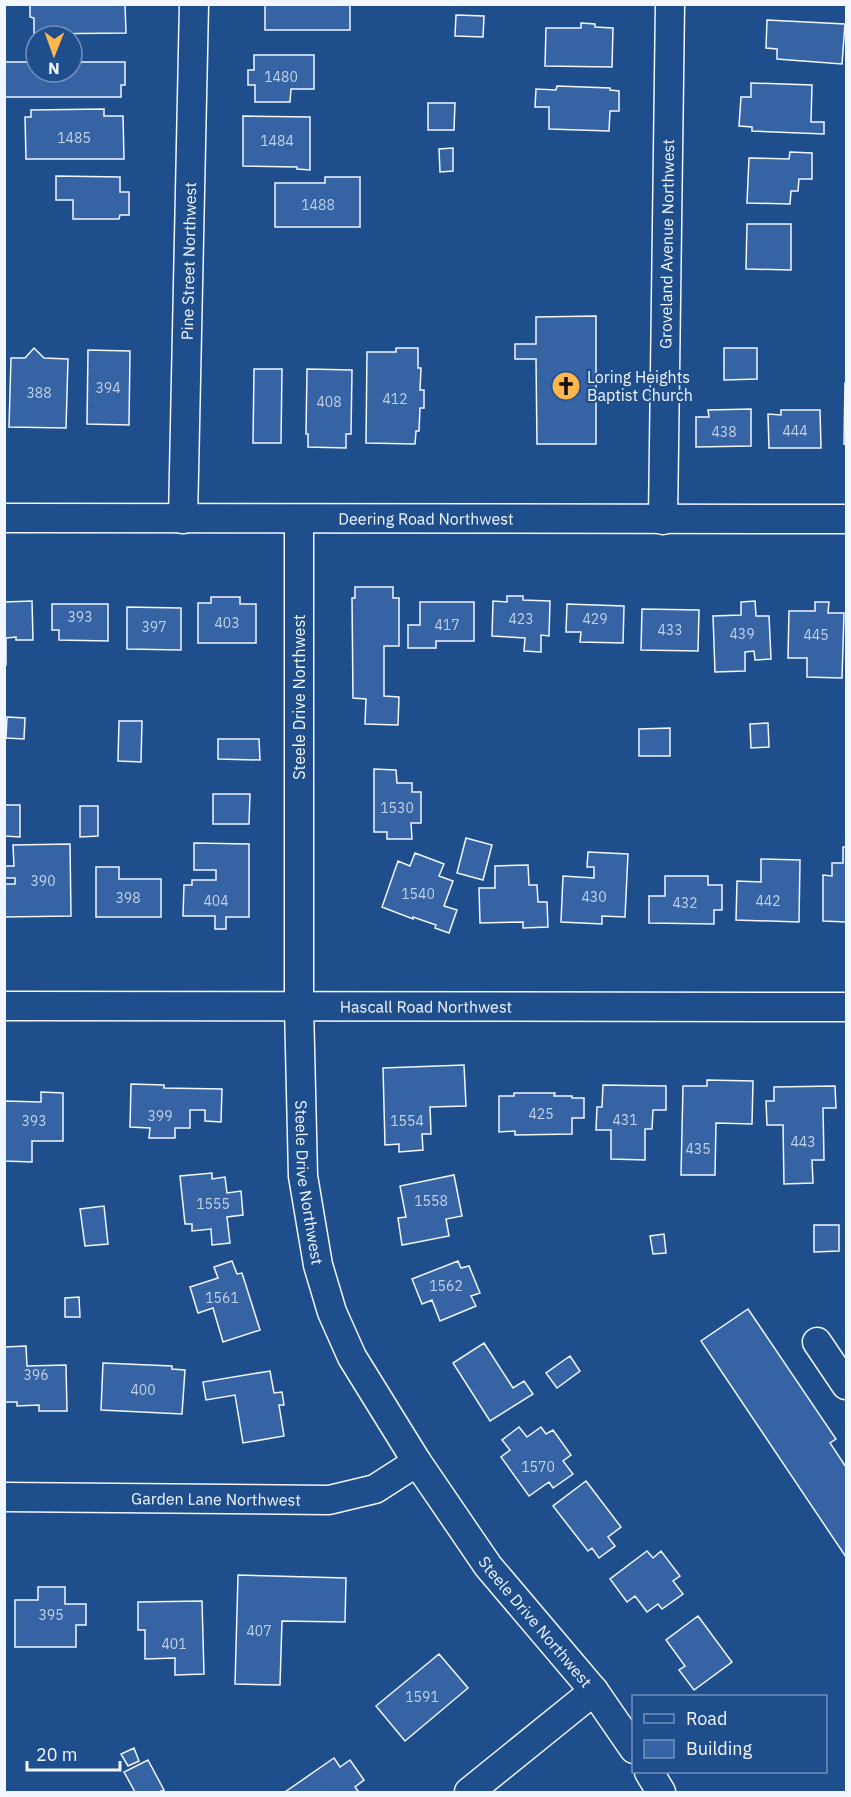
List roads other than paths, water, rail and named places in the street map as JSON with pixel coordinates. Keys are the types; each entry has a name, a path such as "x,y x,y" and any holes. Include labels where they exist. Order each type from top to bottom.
{"street":[{"name":"Pine Street Northwest","path":"183,519 194,4"},
{"name":"Groveland Avenue Northwest","path":"663,520 670,4"},
{"name":"Deering Road Northwest","path":"4,518 846,519"},
{"name":"Steele Drive Northwest","path":"299,519 299,1006 303,1176 318,1266 332,1312 352,1357 417,1462 488,1566 594,1691 632,1748"},
{"name":"Hascall Road Northwest","path":"4,1006 846,1007"},
{"path":"817,1342 846,1385"},
{"name":"Garden Lane Northwest","path":"4,1497 329,1500 375,1489 417,1462"},
{"path":"469,1792 594,1691"},
{"path":"650,1773 661,1792"}],"place":[{"name":"Loring Heights Baptist Church","path":"566,386"}]}
